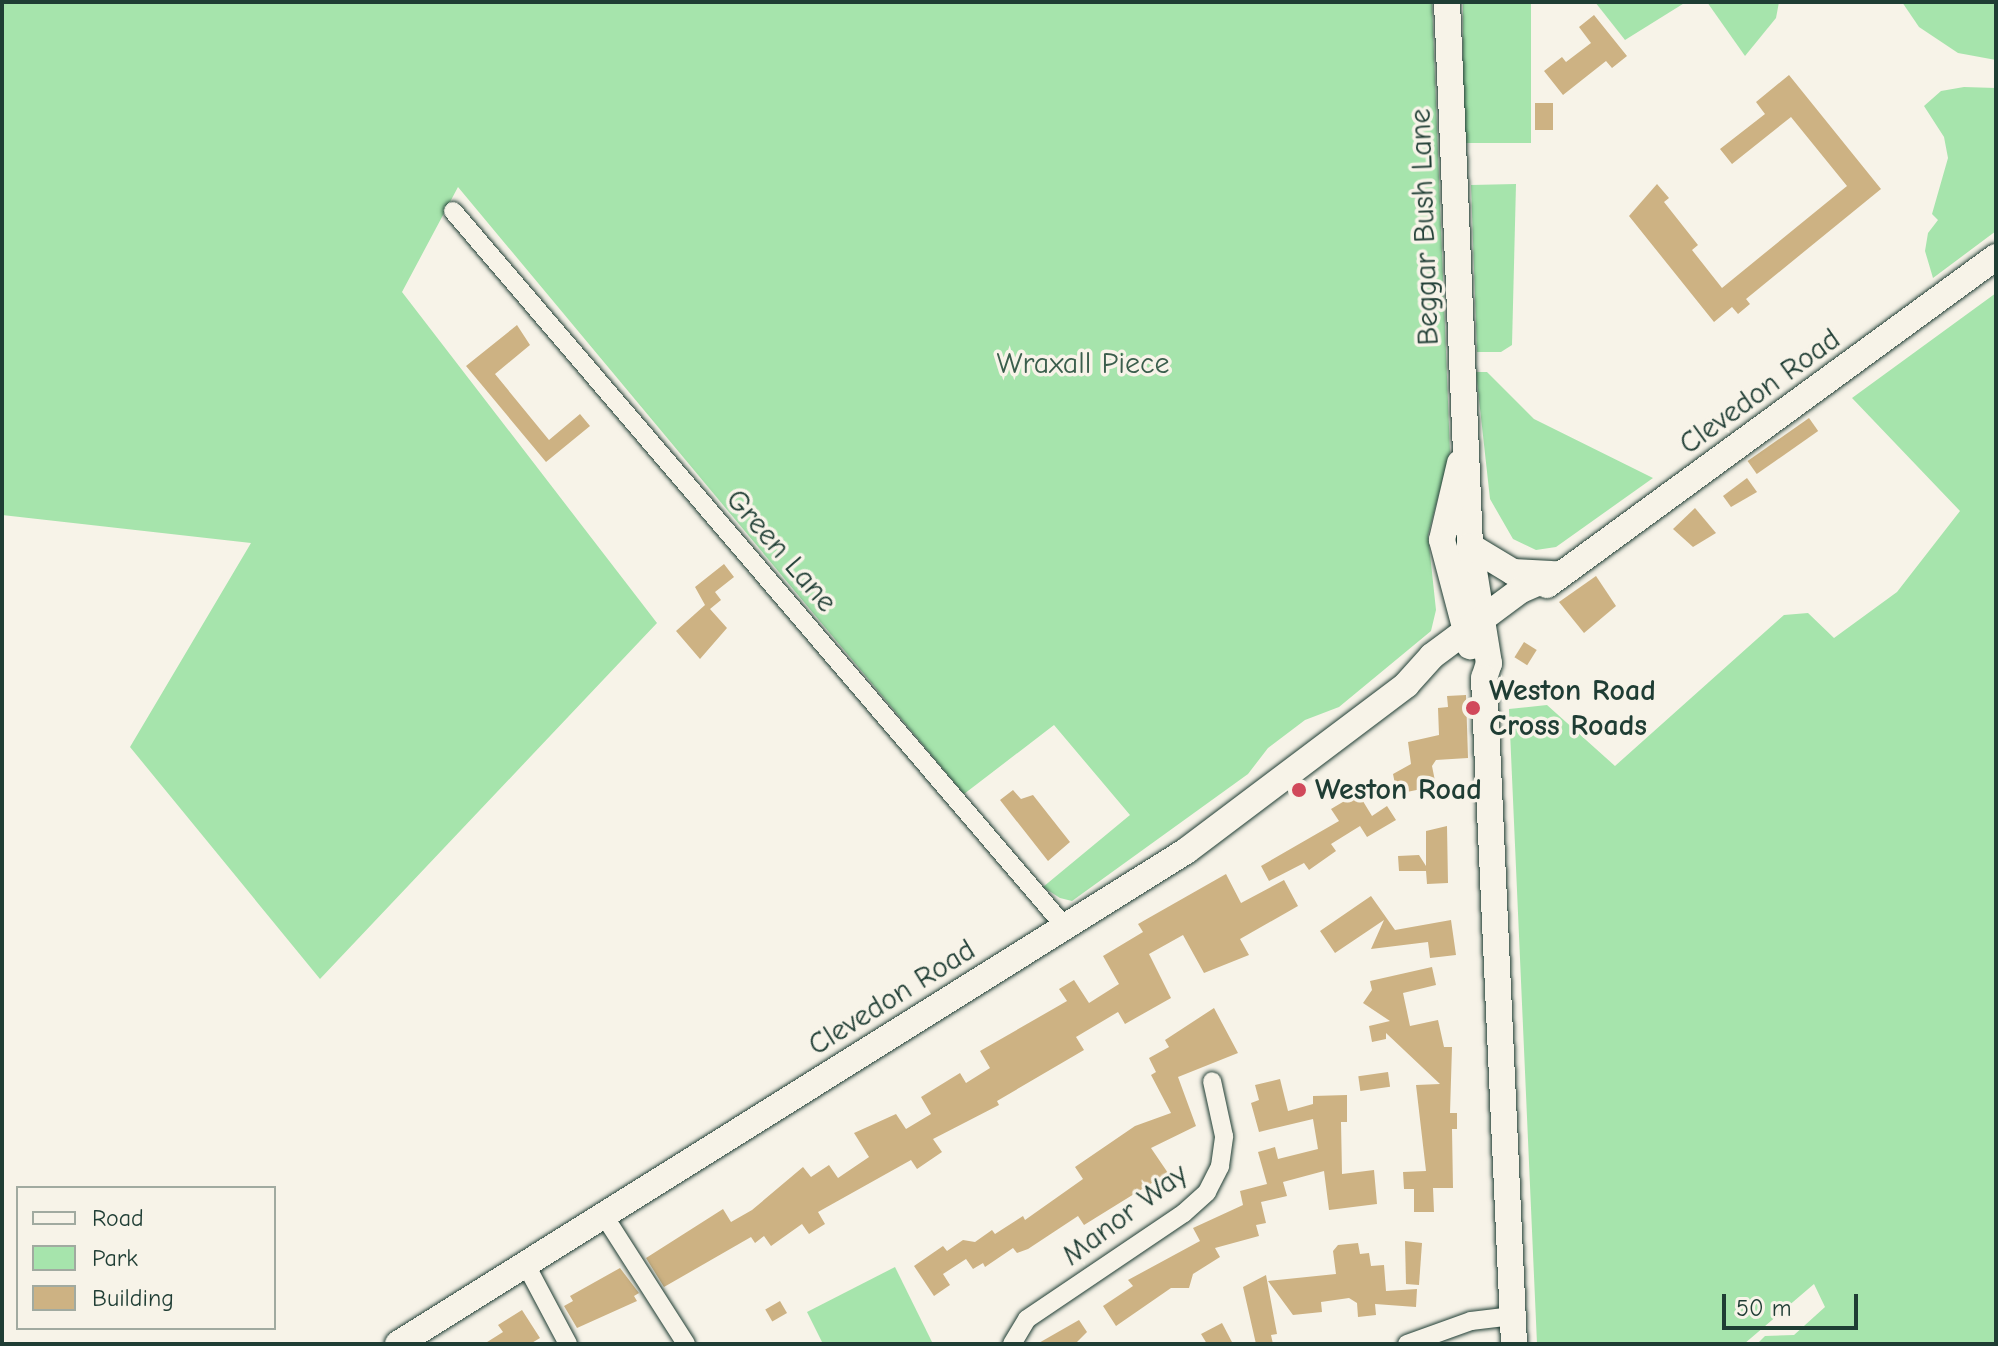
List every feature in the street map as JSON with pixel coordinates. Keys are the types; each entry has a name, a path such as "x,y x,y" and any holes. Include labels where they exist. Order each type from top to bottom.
{"main road":[{"name":"Beggar Bush Lane","path":"1447,2 1474,634"},
{"name":"Clevedon Road","path":"398,1344 1202,840 1406,685 1436,672 1521,590 1558,574 1996,257"},
{"name":"Beggar Bush Lane","path":"1465,450 1442,540 1474,634"},
{"path":"1470,546 1513,572 1558,574"},
{"path":"1474,634 1484,678 1514,1344"}],"street":[{"name":"Green Lane","path":"453,211 1066,928"},
{"name":"Manor Way","path":"1012,1344 1027,1319 1184,1213 1207,1192 1222,1157 1225,1103 1212,1081"},
{"path":"603,1214 686,1344"},
{"path":"525,1263 568,1344"},
{"path":"1407,1344 1471,1321 1513,1316"}],"green space":[{"name":"Wraxall Piece","path":"2,2 1432,2 1450,452 1428,535 1436,610 1431,631 1339,707 1305,720 1268,748 1248,774 1072,901 1060,898 1043,887 1130,815 1054,725 964,794 458,187 402,292 657,623 320,979 130,747 251,543 2,515"},
{"path":"1463,2 1531,2 1531,143 1463,143"},
{"path":"1595,2 1686,2 1625,40"},
{"path":"1707,2 1779,2 1776,18 1745,56"},
{"path":"1902,2 1996,2 1996,60 1958,53 1919,27"},
{"path":"1964,87 1996,88 1996,231 1933,278 1925,251 1928,233 1938,220 1932,214 1948,158 1944,137 1924,106 1941,91"},
{"path":"1516,184 1512,345 1501,352 1477,352 1471,185"},
{"path":"1996,293 1996,1344 1757,1344 1765,1336 1794,1335 1825,1307 1814,1284 1744,1344 1537,1344 1509,709 1547,705 1615,766 1784,615 1808,613 1834,638 1897,592 1960,511 1852,398"},
{"path":"1476,372 1487,372 1534,419 1653,478 1556,547 1536,550 1513,539 1490,499"},
{"path":"895,1267 933,1344 823,1344 807,1312"}],"building":[{"path":"1594,15 1627,56 1612,68 1606,61 1563,95 1544,71 1562,57 1566,62 1591,43 1579,27"},
{"path":"1789,75 1881,189 1746,299 1750,304 1738,314 1732,307 1714,322 1629,216 1657,184 1669,198 1664,202 1698,245 1692,250 1722,288 1847,186 1791,117 1732,164 1720,149 1765,114 1756,102"},
{"path":"1535,103 1553,103 1553,130 1535,130"},
{"path":"517,325 530,345 495,374 549,440 580,414 590,426 546,462 466,366"},
{"path":"1809,418 1818,431 1757,474 1748,461"},
{"path":"1747,478 1757,492 1731,507 1723,496"},
{"path":"1695,508 1716,533 1693,547 1673,529"},
{"path":"724,564 734,577 715,592 721,600 710,609 727,628 700,659 676,631 705,605 695,587"},
{"path":"1596,576 1616,606 1584,633 1559,602"},
{"path":"1524,642 1537,650 1527,665 1514,657"},
{"path":"1466,695 1468,758 1436,760 1432,766 1436,786 1397,794 1393,774 1411,764 1408,742 1439,735 1438,708 1448,707 1447,696"},
{"path":"1013,790 1021,799 1033,795 1070,842 1048,861 1000,800"},
{"path":"1358,793 1372,816 1387,806 1396,820 1367,837 1360,826 1331,844 1336,851 1309,870 1304,863 1269,881 1261,866 1339,821 1331,809"},
{"path":"1447,826 1448,883 1427,884 1426,871 1399,871 1398,856 1419,855 1426,866 1426,831"},
{"path":"1226,874 1241,903 1284,880 1298,906 1240,939 1249,955 1204,973 1183,935 1149,954 1171,998 1125,1024 1118,1012 1076,1037 1084,1050 997,1101 999,1105 933,1139 942,1152 917,1169 911,1160 818,1212 825,1224 809,1234 802,1224 771,1246 764,1236 755,1243 751,1237 664,1287 646,1258 723,1209 731,1222 752,1210 803,1167 811,1177 829,1165 838,1178 869,1157 854,1133 896,1114 906,1129 931,1114 921,1097 960,1073 966,1083 990,1068 980,1051 1067,1001 1059,989 1074,980 1089,1003 1119,984 1103,956 1143,932 1138,924"},
{"path":"1371,896 1395,930 1451,920 1456,955 1430,958 1428,942 1371,949 1384,920 1335,953 1320,931"},
{"path":"1432,967 1436,985 1403,993 1410,1026 1438,1020 1444,1047 1452,1047 1450,1113 1457,1113 1457,1129 1452,1129 1453,1188 1433,1188 1434,1212 1414,1212 1414,1189 1404,1189 1403,1172 1426,1171 1416,1085 1440,1084 1386,1033 1386,1039 1372,1042 1369,1026 1390,1021 1363,1003 1372,990 1370,981"},
{"path":"1214,1008 1238,1053 1178,1077 1196,1126 1151,1148 1168,1173 1084,1225 1078,1216 1028,1249 1017,1253 1013,1248 985,1267 983,1263 973,1269 966,1259 943,1274 950,1285 934,1296 914,1266 943,1246 947,1251 963,1240 975,1242 992,1230 995,1234 1023,1216 1025,1220 1083,1179 1075,1167 1135,1126 1171,1113 1151,1075 1156,1072 1149,1058 1169,1047 1165,1040"},
{"path":"1388,1072 1390,1087 1360,1091 1358,1076"},
{"path":"1280,1079 1288,1111 1313,1104 1313,1096 1347,1095 1347,1122 1341,1122 1342,1174 1374,1170 1377,1204 1329,1210 1324,1171 1283,1182 1287,1196 1261,1202 1266,1223 1256,1225 1259,1236 1215,1248 1220,1257 1193,1274 1189,1288 1171,1288 1116,1326 1103,1306 1133,1286 1128,1280 1200,1241 1193,1228 1243,1205 1240,1191 1267,1184 1258,1152 1275,1147 1278,1159 1318,1149 1313,1119 1259,1132 1251,1103 1259,1100 1255,1085"},
{"path":"1405,1241 1422,1243 1419,1285 1406,1284"},
{"path":"1358,1243 1360,1254 1369,1253 1371,1266 1384,1265 1386,1291 1417,1289 1416,1307 1375,1304 1376,1315 1358,1317 1357,1303 1349,1298 1321,1302 1322,1312 1293,1315 1268,1281 1336,1274 1333,1251 1338,1245"},
{"path":"620,1268 639,1293 634,1296 637,1301 577,1328 564,1306 573,1301 570,1296"},
{"path":"1266,1275 1277,1334 1271,1335 1273,1344 1256,1344 1243,1287"},
{"path":"780,1301 787,1313 772,1322 765,1310"},
{"path":"522,1310 540,1338 530,1344 484,1344 503,1332 498,1325"},
{"path":"1079,1320 1087,1332 1075,1344 1037,1344"},
{"path":"1222,1323 1233,1344 1207,1344 1201,1334"}],"place":[{"name":"Weston Road Cross Roads","path":"1473,708"},
{"name":"Weston Road","path":"1299,790"}]}
